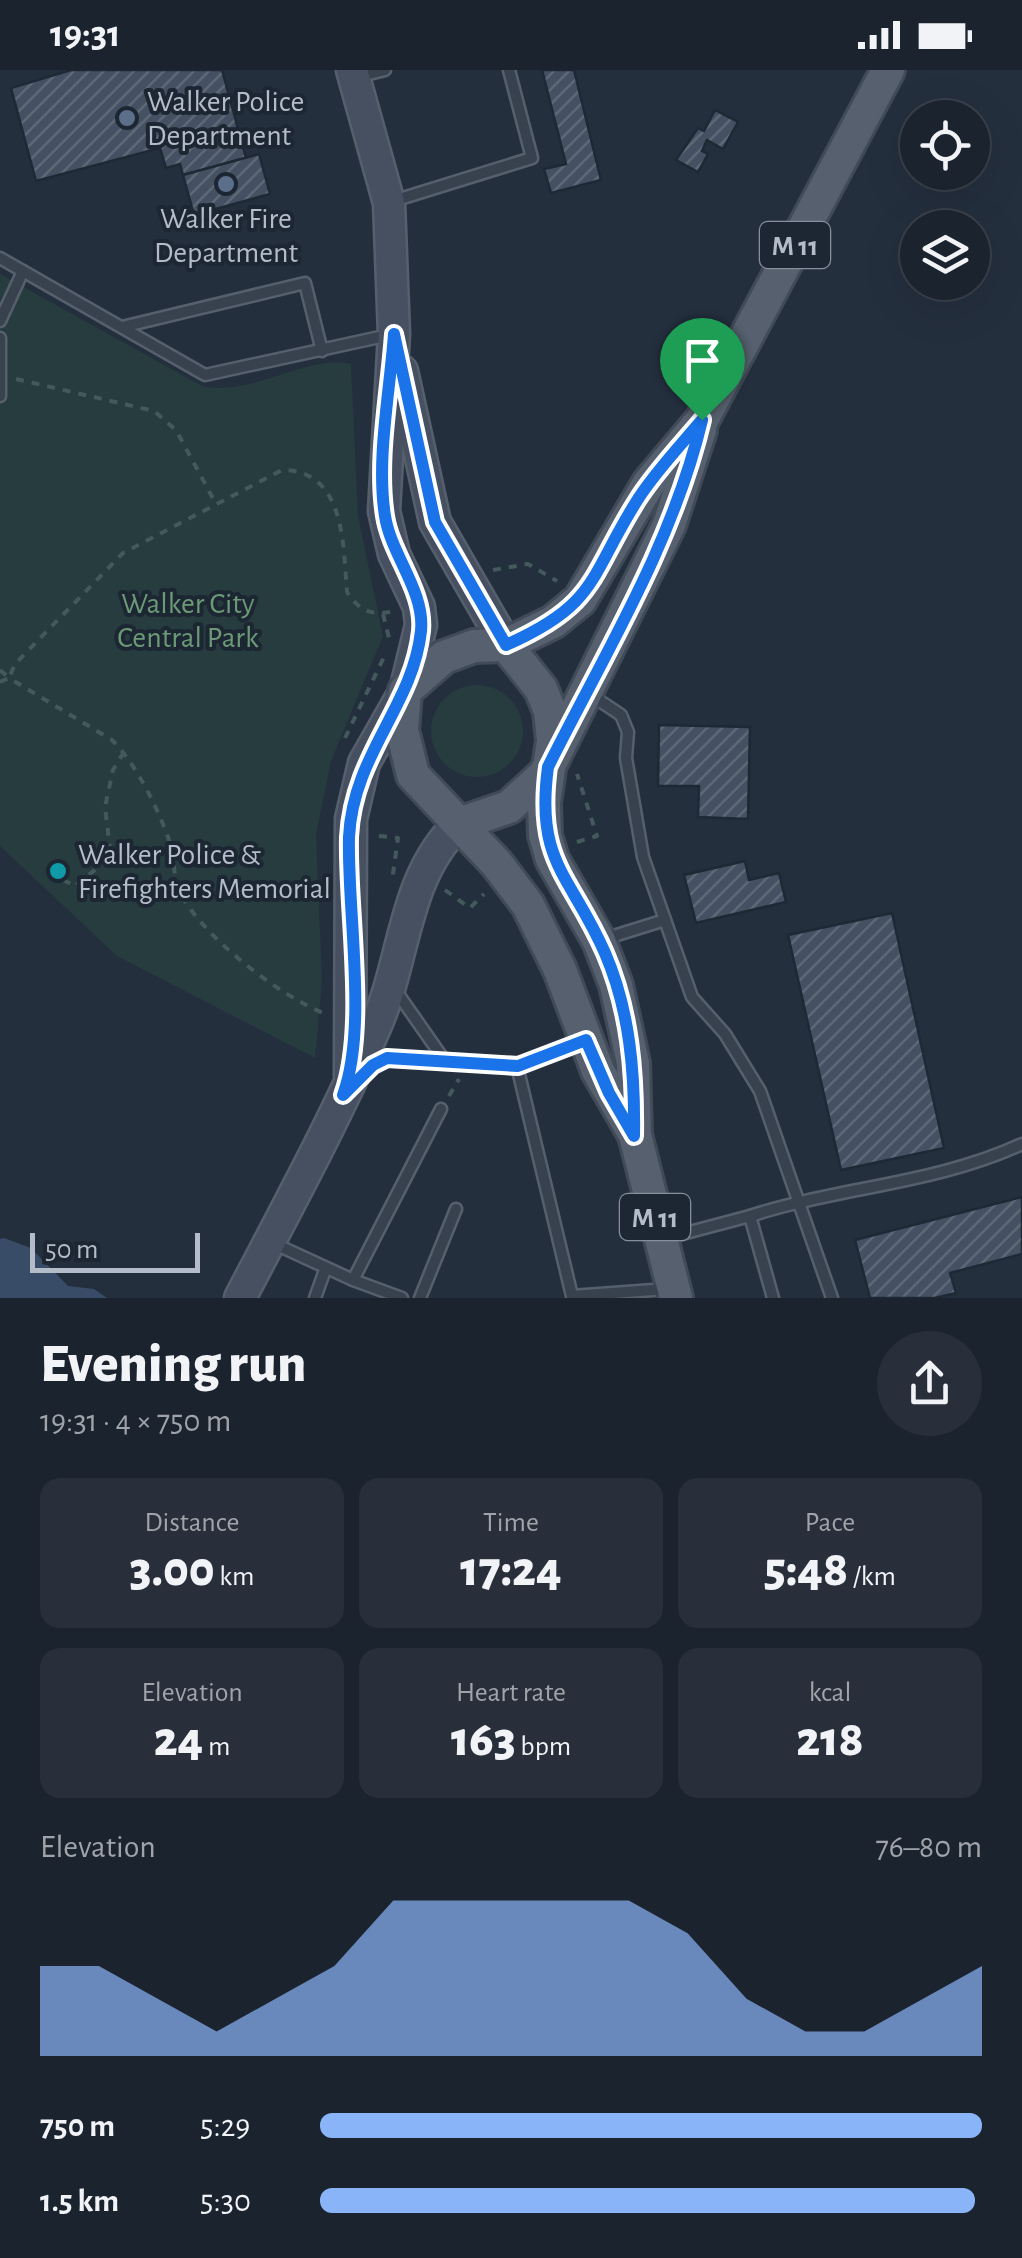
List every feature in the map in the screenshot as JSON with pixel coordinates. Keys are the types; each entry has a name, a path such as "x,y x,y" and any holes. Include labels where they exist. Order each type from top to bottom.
{"main road":[{"name":"M 11","path":"675,1293 634,1136 604,1082 528,905 459,824 423,790 410,770 402,730 404,690 427,668 452,654 506,645 553,622 580,600 649,483 702,420 888,70"},
{"path":"346,1085 351,819 364,764 404,690 421,625 420,607 394,554 384,511 394,334 389,202 353,74"},
{"path":"240,1298 392,984 419,876 459,824 508,806 562,769 545,696 506,645 435,522 394,334"},
{"name":"M 11","path":"634,1136 633,1062 616,985 599,941 548,849 544,820 586,692 669,525 691,467 702,420"}],"lane":[{"path":"353,74 385,70"},
{"path":"389,202 532,158 509,70"},
{"path":"0,258 205,375 394,334"},
{"path":"0,321 23,271"},
{"path":"122,328 306,283 322,351"},
{"path":"0,338 0,396"},
{"path":"586,692 621,715 628,732 626,758 643,857 692,998 725,1034 760,1091 829,1297"},
{"path":"599,941 665,920"},
{"path":"392,984 447,1064"},
{"path":"346,1085 387,1058 518,1066 586,1040"},
{"path":"518,1066 572,1296 675,1293"},
{"path":"353,1280 441,1109"},
{"path":"662,1240 799,1200 977,1165 1022,1144"},
{"path":"420,1298 456,1210"},
{"path":"750,1216 773,1298"},
{"path":"270,1241 326,1270 402,1298"},
{"path":"315,1298 326,1270"}],"path":[{"path":"3,376 154,412 176,430 216,504"},
{"path":"0,682 8,678 15,664 123,553 282,470 296,470 326,490 341,521 347,592 359,609 383,614"},
{"path":"484,576 505,565 528,564 566,587"},
{"path":"0,670 124,752 162,824 176,863 177,886 197,920 217,940 305,1005 324,1013"},
{"path":"75,886 107,860 105,807 113,770 124,752"},
{"path":"562,769 596,836 568,844"},
{"path":"371,836 398,838 390,881 399,882"},
{"path":"63,880 107,899 152,895 177,886"},
{"path":"435,887 456,896 470,908 496,882"},
{"path":"441,1109 467,1065"}],"green space":[{"name":"Walker City Central Park","path":"0,274 202,386 240,386 316,365 351,364 358,516 383,636 331,761 316,834 322,981 315,1058 117,956 0,846"},
{"path":"477,685 503,693 515,705 523,731 515,757 503,769 477,777 451,769 439,757 431,731 439,705 451,693"}],"water":[{"path":"0,1239 31,1248 68,1286 94,1289 107,1298 0,1298"}],"building":[{"name":"Walker Police Department","path":"71,70 222,70 246,158 183,175 180,164 166,168 160,148 36,181 11,88"},
{"path":"542,70 574,70 601,180 551,193 544,169 566,164"},
{"path":"715,110 738,122 723,149 707,140 702,151 708,154 698,172 676,160 698,128 704,131"},
{"name":"Walker Fire Department","path":"259,154 270,194 194,215 183,175"},
{"path":"659,725 750,727 748,819 698,817 699,786 658,786"},
{"path":"745,861 749,880 779,873 786,902 696,923 684,875"},
{"path":"892,913 944,1148 841,1170 788,935"},
{"path":"1022,1197 1022,1254 950,1273 956,1293 935,1298 870,1298 855,1240"}],"place":[{"name":"Walker Police Department","path":"127,118"},
{"name":"Walker Fire Department","path":"226,184"},
{"name":"Walker Police & Firefighters Memorial","path":"58,871"}],"route":[{"path":"394,334 435,522 506,645 553,622 580,600 649,483 702,420 691,467 669,525 548,767 546,787 544,820 548,849 606,955 616,985 633,1062 634,1136 609,1093 586,1040 518,1066 481,1067 387,1058 373,1065 343,1095 350,1076 353,984 351,819 364,764 404,690 421,625 420,607 394,554 384,511 394,334"}]}
